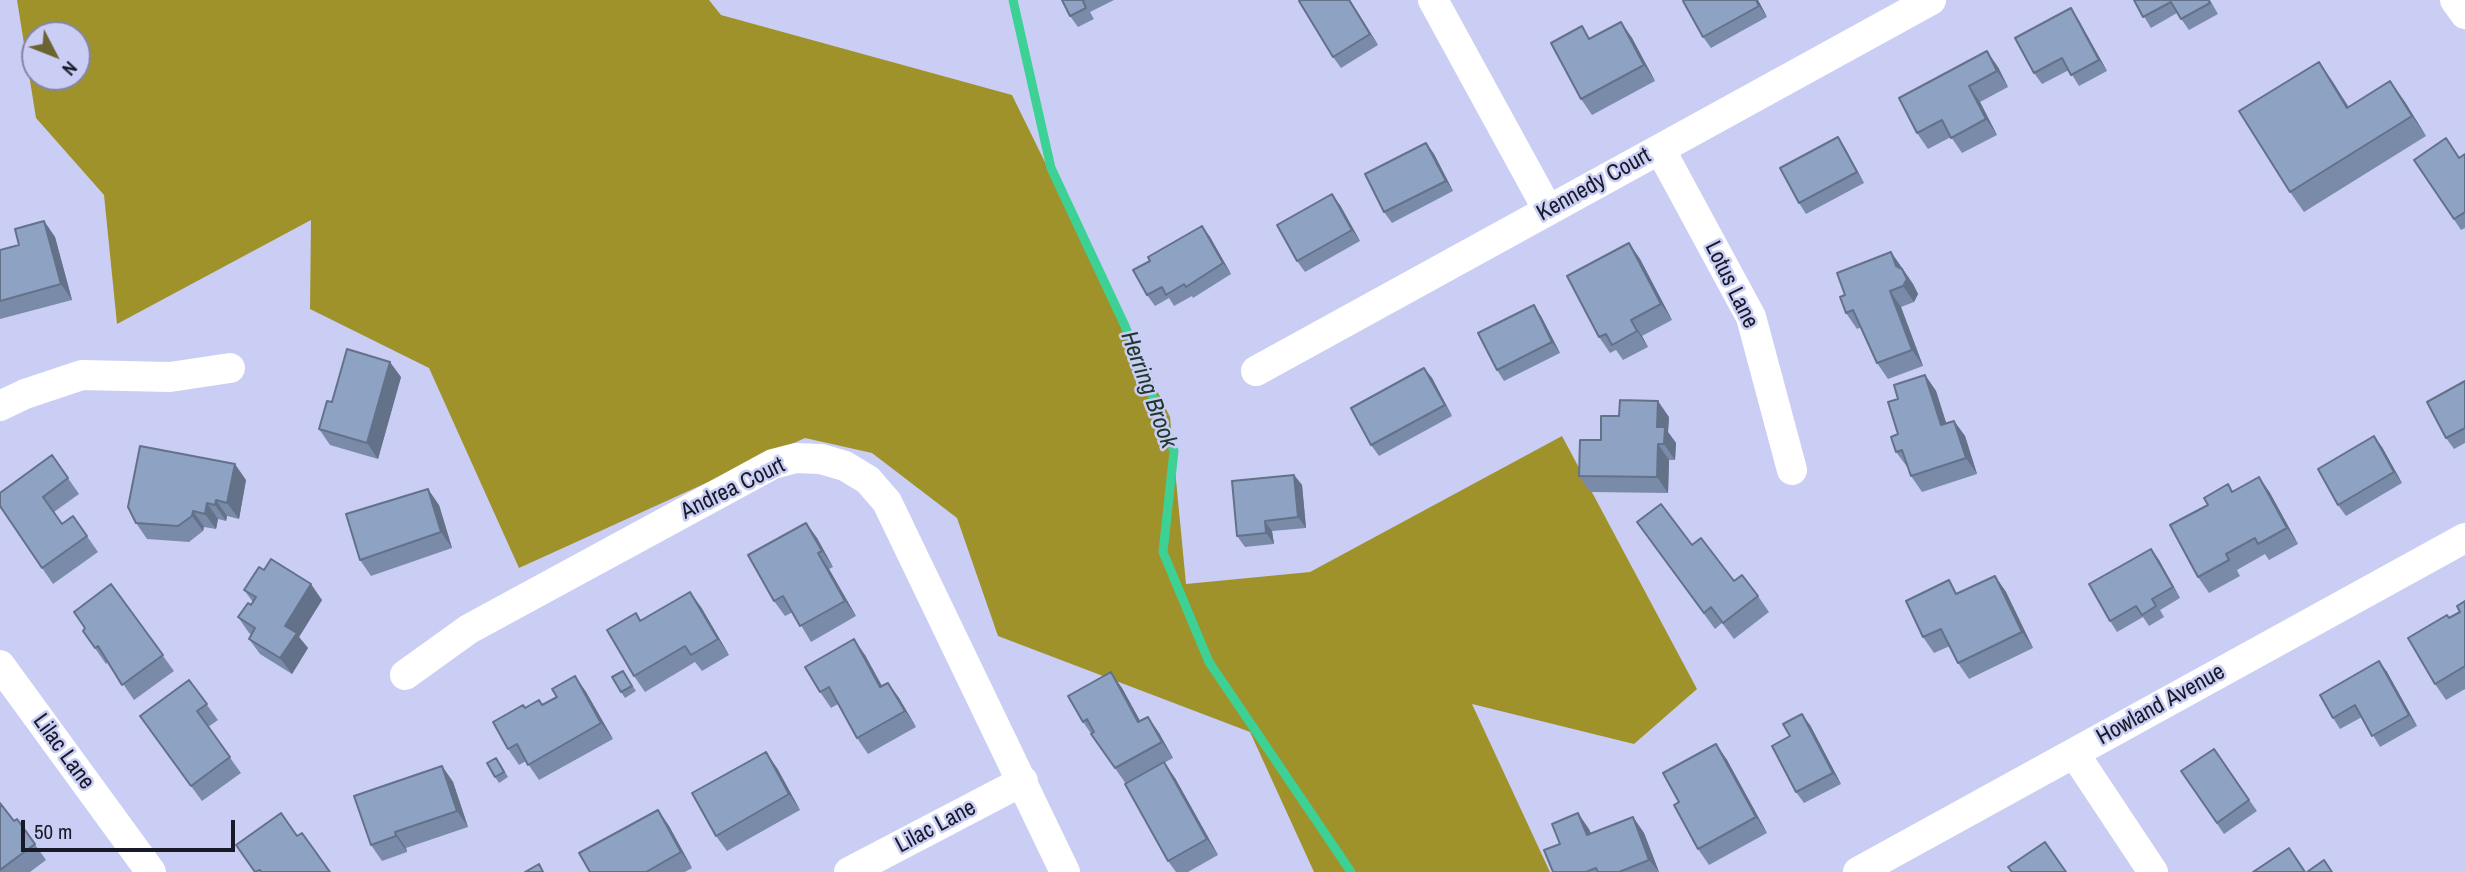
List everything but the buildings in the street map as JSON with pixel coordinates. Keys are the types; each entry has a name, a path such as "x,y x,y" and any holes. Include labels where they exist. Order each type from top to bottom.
{"street":[{"path":"1433,0 1548,210"},
{"name":"Kennedy Court","path":"1256,371 1931,0"},
{"name":"Lotus Lane","path":"1660,149 1751,317 1792,470"},
{"path":"0,406 25,394 82,375 170,377 230,368"},
{"name":"Andrea Court","path":"405,675 469,629 773,464 796,458 821,459 845,466 868,481 887,502 1065,872"},
{"name":"Howland Avenue","path":"1858,872 2465,538"},
{"name":"Lilac Lane","path":"0,665 151,872"},
{"path":"2074,754 2153,872"},
{"name":"Lilac Lane","path":"849,872 1023,781"}],"shaded area":[{"path":"17,0 709,0 721,15 1012,95 1170,417 1186,584 1310,572 1562,436 1697,689 1634,744 1472,704 1550,872 1314,872 1250,732 998,636 957,518 872,453 805,438 519,568 429,368 310,309 311,220 117,324 104,195 36,118 32,91 91,91 91,21 21,21 21,25"}],"waterway":[{"name":"Herring Brook","path":"1013,0 1051,168 1125,326 1174,451 1163,552 1209,662 1351,872"}]}
